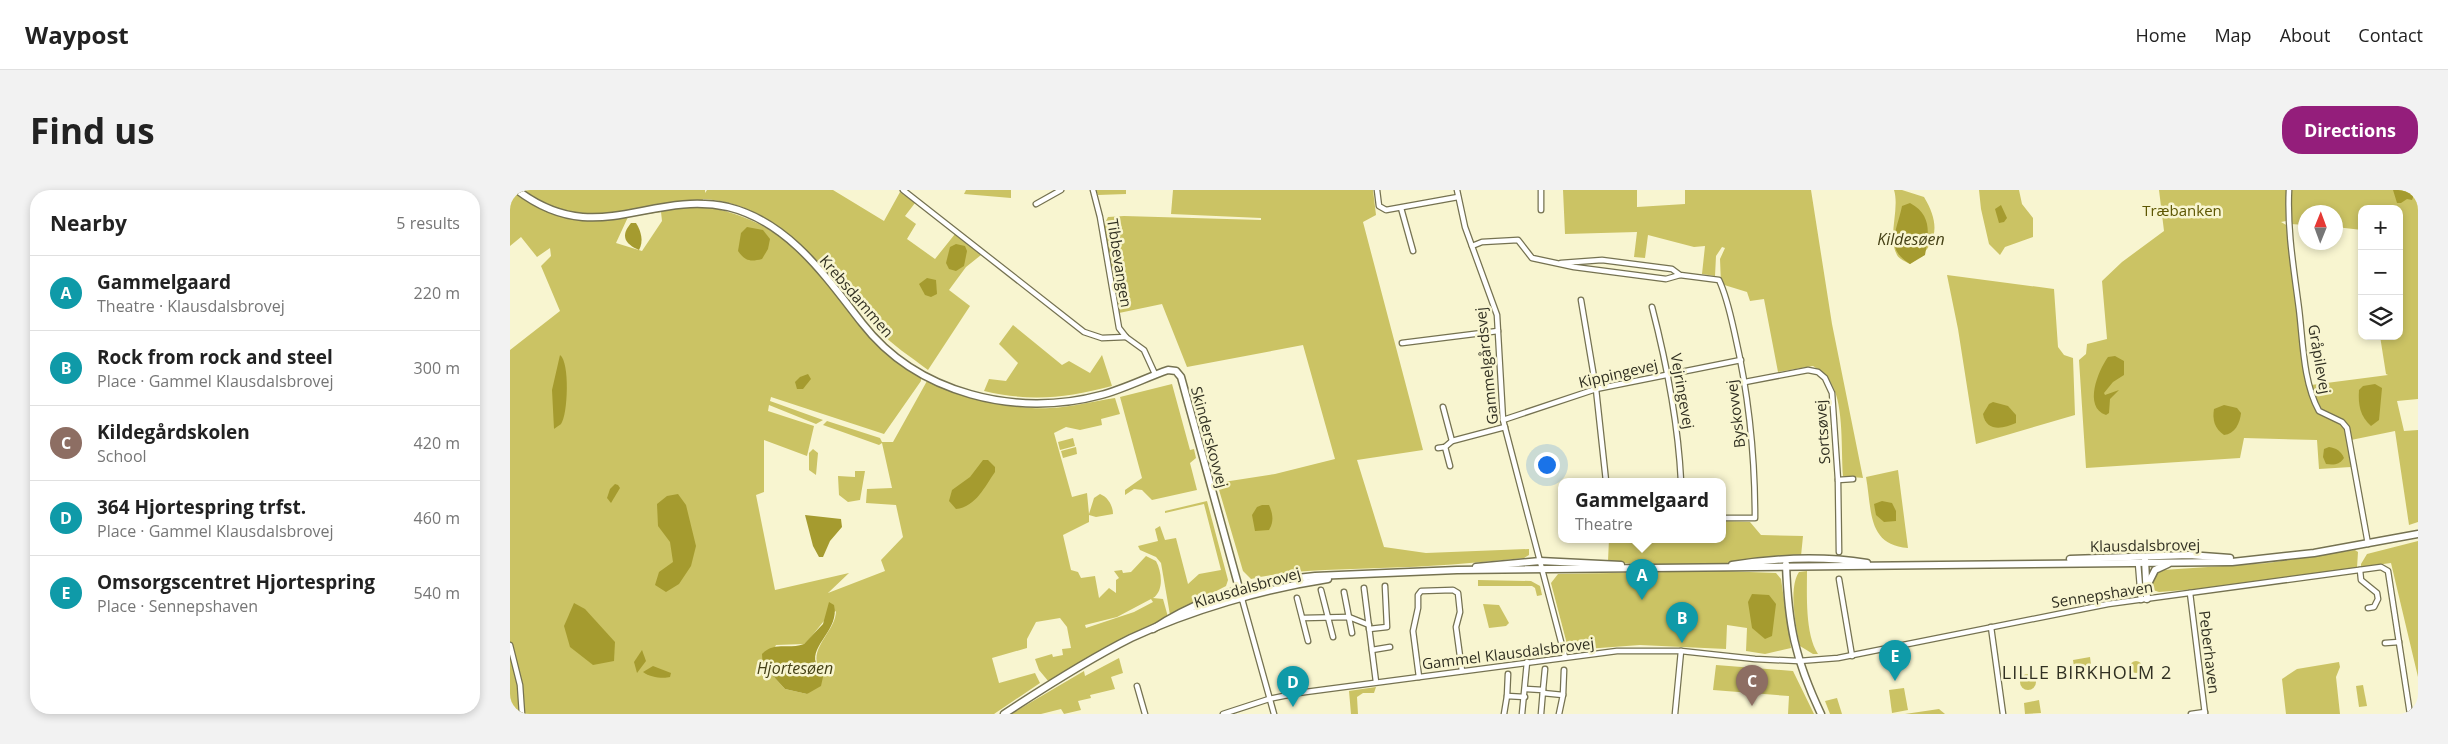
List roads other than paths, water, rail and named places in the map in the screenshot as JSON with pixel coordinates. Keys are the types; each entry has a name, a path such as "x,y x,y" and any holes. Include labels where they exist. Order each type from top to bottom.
{"street":[{"name":"Krebsdammen","path":"517,190 547,208 579,217 614,216 670,204 693,203 728,207 748,214 766,224 806,256 833,283 863,325 885,348 926,376 980,398 1022,404 1059,403 1101,395 1155,374"},
{"path":"903,190 1084,332 1102,338 1126,337 1144,350 1155,374"},
{"path":"1036,204 1062,190"},
{"name":"Tibbevangen","path":"1093,190 1100,217 1116,316 1119,328 1126,337"},
{"path":"1377,190 1379,206 1382,210 1458,197"},
{"name":"Gammelgårdsvej","path":"1457,190 1472,246 1494,303 1498,331 1504,427 1565,657"},
{"path":"1541,190 1542,210"},
{"name":"Gråpilevej","path":"2289,190 2289,224 2294,273 2310,385 2319,410 2336,418 2347,428 2368,544"},
{"path":"1401,208 1413,251"},
{"path":"1472,246 1482,242 1518,240 1532,258 1574,267 1666,278 1680,275"},
{"path":"1560,263 1602,260 1672,269 1680,275"},
{"name":"Byskovvej","path":"1680,275 1719,280 1729,308 1741,360 1751,425 1755,518 1726,518"},
{"path":"1581,300 1596,389 1606,478"},
{"name":"Vejringevej","path":"1652,307 1669,374 1679,444 1681,478"},
{"path":"1402,343 1498,331"},
{"name":"Kippingevej","path":"1503,420 1596,389 1741,360"},
{"name":"Skinderskovvej","path":"1155,374 1172,370 1181,377 1274,714"},
{"name":"Sortsøvej","path":"1745,382 1808,370 1818,372 1824,378 1832,393 1838,480 1839,552"},
{"path":"1443,407 1452,441"},
{"path":"1438,448 1446,447 1452,441 1504,427"},
{"path":"1446,447 1450,466"},
{"name":"Sortsøvej","path":"1838,480 1853,479"},
{"name":"Klausdalsbrovej","path":"2143,561 2173,563 2232,562 2368,544 2418,534"},
{"name":"Klausdalsbrovej","path":"1458,570 1542,571 1716,567 1787,568 2269,558"},
{"path":"1786,560 1789,616 1799,661 1821,714"},
{"name":"Klausdalsbrovej","path":"1716,567 1786,560 1845,560 1879,565"},
{"name":"Klausdalsbrovej","path":"1004,714 1086,662 1190,607 1239,589 1293,578 1458,570 1540,561 1599,563 1644,568"},
{"path":"2143,561 2146,590"},
{"path":"2143,561 2144,599"},
{"path":"2144,599 2155,570 2173,563"},
{"name":"Sennepshaven","path":"1799,661 1852,656 2066,612 2144,599 2381,567 2388,571 2399,642"},
{"path":"2360,570 2361,580 2376,593 2378,599 2374,606 2368,608"},
{"name":"Klausdalsbrovej","path":"1153,628 1242,599 1304,583 1349,576"},
{"path":"1839,579 1852,656"},
{"path":"1303,618 1348,617 1369,627 1387,627 1385,586"},
{"path":"1364,588 1376,682"},
{"path":"1321,590 1334,637"},
{"path":"1420,677 1413,631 1418,608 1418,595 1421,591 1453,590 1458,593 1460,612 1456,627 1462,671"},
{"path":"1344,592 1352,633"},
{"name":"Peberhaven","path":"2190,593 2205,713"},
{"path":"1297,598 1308,641"},
{"path":"1991,627 2003,714"},
{"path":"2385,643 2399,642 2410,714"},
{"path":"510,645 520,685 522,714"},
{"path":"1372,650 1390,647"},
{"name":"Gammel Klausdalsbrovej","path":"1223,714 1269,699 1376,682 1624,651 1681,652 1755,660 1799,661"},
{"path":"1675,714 1681,652"},
{"path":"1522,714 1526,689 1527,662"},
{"path":"1541,714 1545,669"},
{"path":"1559,714 1563,695 1564,670"},
{"path":"1504,714 1508,674"},
{"path":"1138,686 1145,714"},
{"path":"1526,689 1563,695"},
{"path":"1507,696 1525,697"},
{"path":"2192,714 2205,713"}],"water":[{"path":"2393,190 2416,190 2412,200 2407,199 2397,203"},
{"name":"Kildesøen","path":"1910,203 1922,213 1928,232 1925,255 1910,264 1897,252 1894,238 1902,206"},
{"path":"2001,205 2007,218 2004,222 1999,223 1995,209"},
{"path":"631,223 636,223 640,233 642,240 639,250 627,242 625,236"},
{"path":"747,227 763,230 770,239 768,249 762,259 748,260 738,251 741,233"},
{"path":"956,244 965,246 967,251 964,266 956,271 949,269 946,263 950,247"},
{"path":"927,278 936,280 937,294 931,297 925,295 919,284"},
{"path":"560,355 565,367 567,389 563,419 561,424 554,429 552,390"},
{"path":"2115,356 2124,361 2124,375 2113,382 2104,393 2105,395 2119,390 2110,399 2109,413 2106,415 2099,411 2095,405 2095,388 2104,363 2108,357"},
{"path":"808,374 811,379 803,389 797,389 795,382 800,377"},
{"path":"2375,384 2382,388 2379,420 2371,426 2360,410 2359,390 2363,386"},
{"path":"1993,402 2008,406 2016,415 2016,423 2001,428 1988,424 1983,414 1989,404"},
{"path":"2224,405 2237,408 2241,413 2236,427 2231,433 2224,435 2216,427 2213,417 2214,409"},
{"path":"2329,447 2341,453 2344,458 2340,462 2326,464 2323,457 2324,449"},
{"path":"983,460 988,460 995,467 995,472 974,500 956,509 949,501 952,490 970,477"},
{"path":"615,484 620,488 611,503 607,498 610,489"},
{"path":"678,494 686,505 696,546 691,566 679,584 666,592 655,585 659,572 673,562 670,542 658,526 657,504 667,496"},
{"path":"1882,501 1892,503 1896,511 1896,521 1884,522 1876,515 1874,504"},
{"path":"1269,505 1272,524 1269,530 1255,531 1252,515 1257,507"},
{"path":"805,515 841,519 842,527 830,541 823,557 819,557 813,546"},
{"path":"1752,594 1769,595 1776,604 1772,636 1765,639 1752,628 1748,602"},
{"name":"Hjortesøen","path":"829,602 834,605 835,614 833,622 815,656 823,677 821,686 807,694 785,689 774,677 763,670 762,654 772,648 804,644 823,624"},
{"path":"574,603 585,609 615,642 614,661 593,665 570,647 564,626"},
{"path":"642,650 646,661 637,673 634,662"},
{"path":"653,666 671,673 670,677 656,677 643,672"}],"place":[{"name":"Gammelgaard","path":"1642,600"},
{"name":"Rock from rock and steel","path":"1682,643"},
{"name":"Omsorgscentret Hjortespring","path":"1895,681"},
{"name":"Kildegårdskolen","path":"1752,706"},
{"name":"364 Hjortespring trfst.","path":"1293,707"}],"district":[{"name":"LILLE BIRKHOLM 2","path":"2087,672"}],"park label":[{"name":"Træbanken","path":"2182,210"}]}
